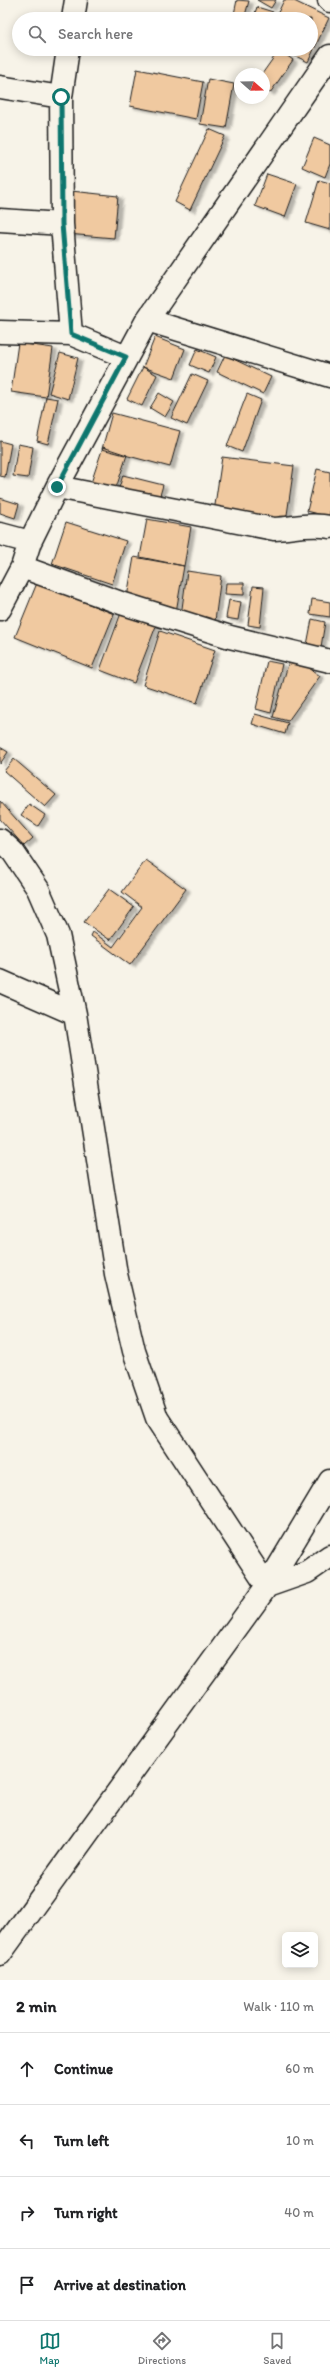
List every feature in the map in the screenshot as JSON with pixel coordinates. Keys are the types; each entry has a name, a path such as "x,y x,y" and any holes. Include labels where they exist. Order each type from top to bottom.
{"street":[{"path":"74,12 76,0"},
{"path":"67,56 61,97 62,224 71,334"},
{"path":"0,609 22,568 30,542 57,487 147,320 326,69"},
{"path":"0,87 61,97"},
{"path":"0,220 62,224"},
{"path":"147,320 330,376"},
{"path":"0,332 71,334 126,357"},
{"path":"57,487 274,529 292,528 308,524 330,527"},
{"path":"0,534 30,542"},
{"path":"22,568 121,603 223,635 330,661"},
{"path":"0,840 13,852 38,889 58,935 75,1014 116,1274 134,1351 157,1418 267,1586"},
{"path":"0,981 75,1014"},
{"path":"1,1950 267,1586 330,1481"},
{"path":"267,1586 307,1572 330,1556"}],"building":[{"path":"237,0 249,1 246,12 234,12"},
{"path":"257,0 276,0 271,8"},
{"path":"284,0 292,0 317,12 278,12"},
{"path":"257,7 273,12 255,12"},
{"path":"318,13 329,18 318,41"},
{"path":"275,56 287,56 293,60 270,93 270,68 266,68"},
{"path":"296,56 311,56 308,62"},
{"path":"137,69 203,82 196,119 130,106"},
{"path":"208,79 234,84 226,128 200,124"},
{"path":"209,129 225,136 190,210 175,202"},
{"path":"314,138 330,145 330,164 325,177 302,167"},
{"path":"267,174 297,184 285,217 255,206"},
{"path":"319,180 330,183 330,230 306,223"},
{"path":"71,191 118,196 114,238 67,234"},
{"path":"155,337 185,349 174,378 143,367"},
{"path":"18,343 53,348 46,397 11,392"},
{"path":"197,349 216,357 209,373 190,365"},
{"path":"60,353 78,358 68,399 49,393"},
{"path":"225,355 271,377 263,394 217,372"},
{"path":"143,367 157,375 142,406 127,399"},
{"path":"192,374 208,381 187,425 171,418"},
{"path":"159,393 174,402 165,417 150,408"},
{"path":"247,394 261,400 242,452 227,446"},
{"path":"46,397 58,399 48,444 37,441"},
{"path":"112,413 180,431 170,467 102,449"},
{"path":"0,441 11,444 5,477 0,476"},
{"path":"18,444 33,447 28,478 13,476"},
{"path":"103,447 127,455 115,491 91,483"},
{"path":"222,457 294,466 286,522 214,512"},
{"path":"317,469 330,472 330,517 307,511"},
{"path":"123,475 163,485 159,499 119,488"},
{"path":"0,498 19,504 15,518 0,513"},
{"path":"147,519 191,527 184,566 140,557"},
{"path":"66,522 126,541 112,584 52,564"},
{"path":"134,557 184,566 176,612 126,603"},
{"path":"187,571 221,576 215,621 181,616"},
{"path":"37,583 114,614 92,668 15,637"},
{"path":"226,583 244,583 244,595 225,594"},
{"path":"253,586 264,587 260,627 248,625"},
{"path":"312,599 330,602 330,617 310,614"},
{"path":"229,600 241,602 238,620 226,618"},
{"path":"121,613 156,626 134,683 100,670"},
{"path":"312,619 325,622 321,647 307,645"},
{"path":"160,631 215,650 197,703 143,685"},
{"path":"267,661 282,664 271,713 256,709"},
{"path":"289,661 305,665 320,676 288,721 273,717"},
{"path":"255,714 288,723 285,734 252,724"},
{"path":"0,747 8,752 0,764"},
{"path":"14,759 56,795 45,807 4,771"},
{"path":"0,801 33,838 24,846 0,819"},
{"path":"29,804 45,815 38,826 21,815"},
{"path":"146,860 186,889 130,965 91,936 93,932 113,947 142,907 122,892"},
{"path":"109,889 134,907 110,940 84,922"}],"route":[{"path":"57,487 126,357 71,334 62,224 61,97"}]}
